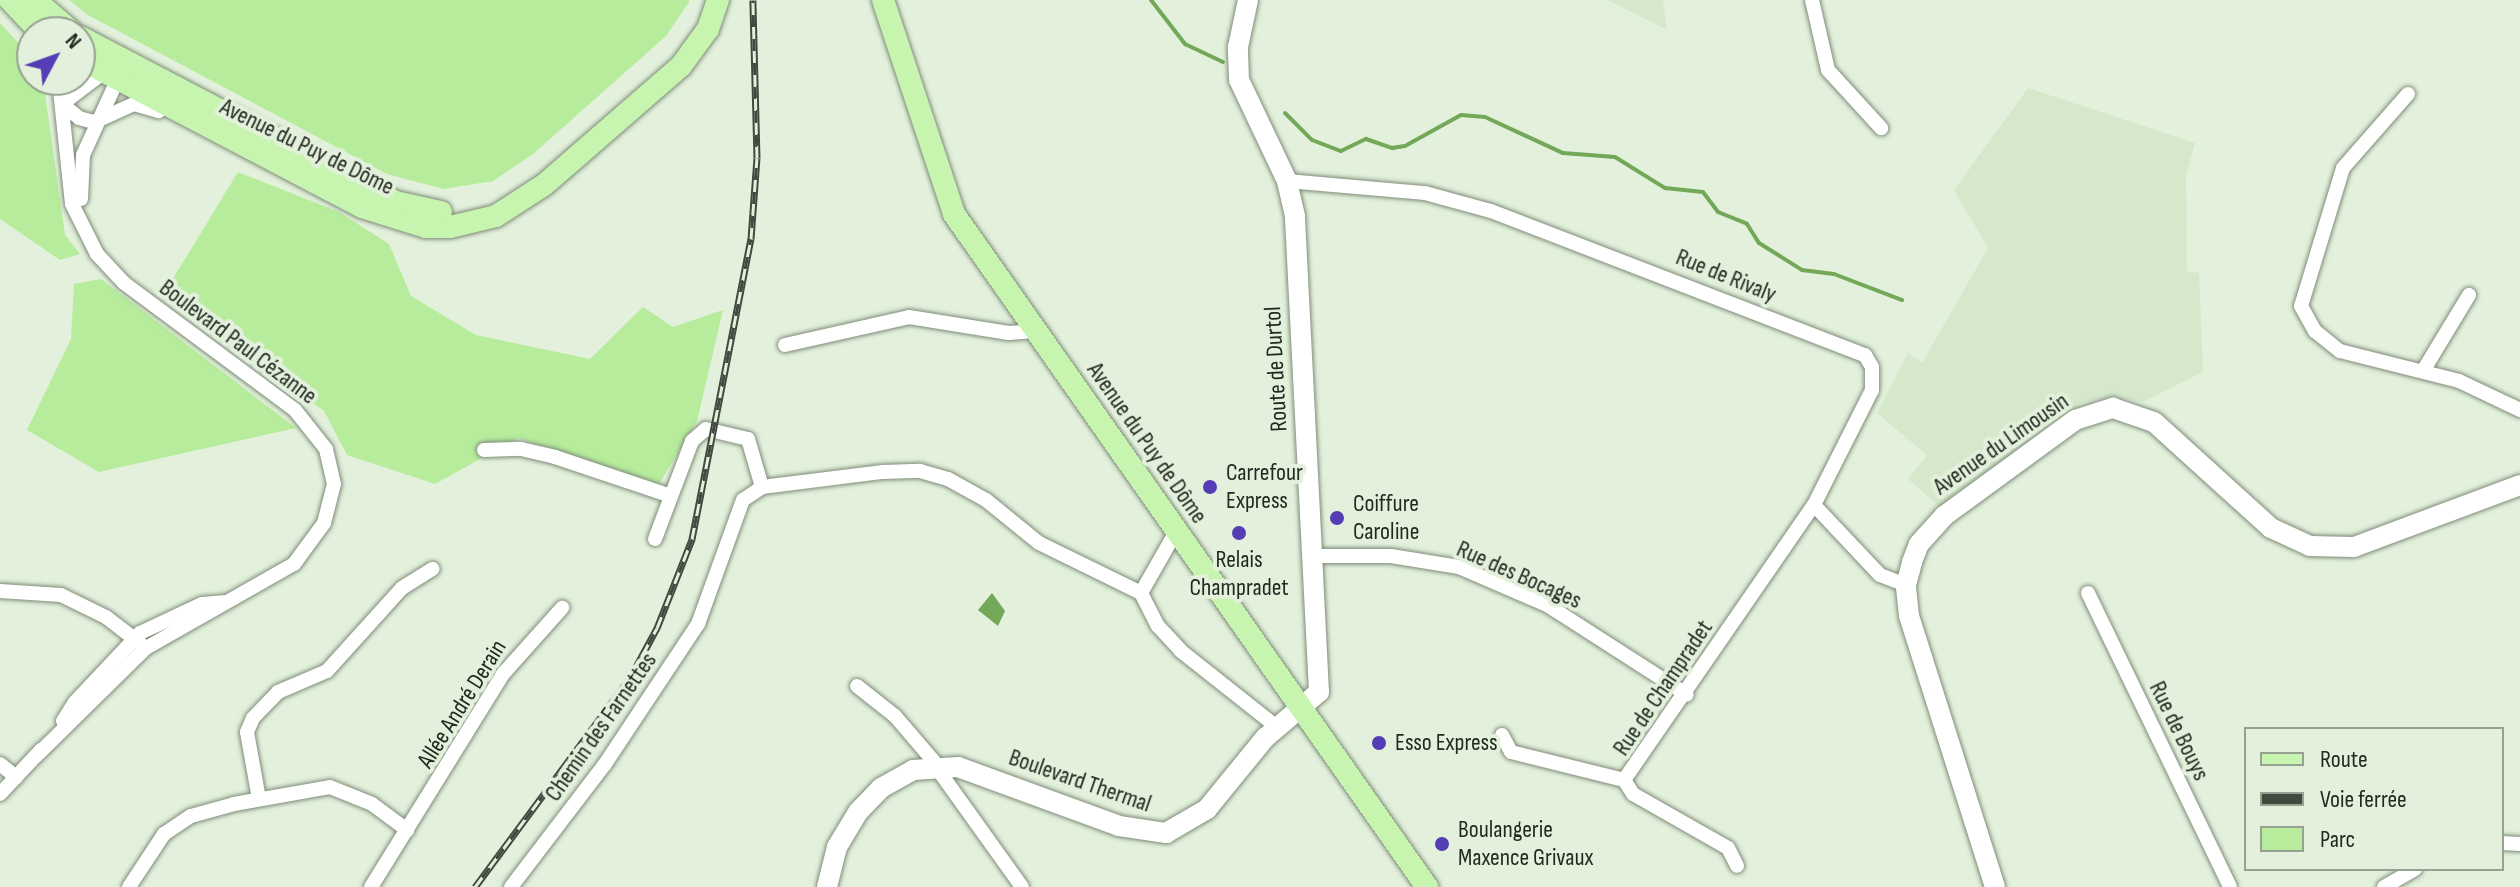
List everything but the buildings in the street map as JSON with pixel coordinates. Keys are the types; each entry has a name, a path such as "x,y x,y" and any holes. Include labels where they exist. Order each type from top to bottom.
{"main road":[{"name":"Avenue du Puy de Dôme","path":"96,51 395,202 427,212 485,205 538,177 669,63 701,22 707,0"},
{"name":"Avenue du Puy de Dôme","path":"96,60 111,76 362,207 426,227 450,227 516,206 681,66 708,29 718,0"},
{"name":"Avenue du Puy de Dôme","path":"883,0 954,214 1427,887"},
{"name":"Route de Durtol","path":"1248,0 1238,47 1239,80 1287,181 1295,216 1319,692 1303,707"},
{"name":"Avenue du Limousin","path":"1995,887 1920,655 1906,585 1919,544 1944,516 2075,420 2113,408 2154,422 2271,528 2310,546 2354,547 2520,485"},
{"name":"Boulevard Thermal","path":"935,764 971,771 1132,830 1166,833 1207,809 1277,727 1303,707"},
{"path":"827,887 837,847 864,805 901,775 935,764"}],"street":[{"path":"1812,0 1828,70 1881,128"},
{"path":"111,76 223,127 289,149"},
{"path":"111,76 62,104 79,118 94,122 119,108 147,105 284,176 362,207"},
{"path":"81,223 80,168 111,76"},
{"path":"2408,94 2343,168 2301,306 2315,331 2340,351 2423,371 2517,404"},
{"name":"Boulevard Paul Cézanne","path":"0,794 36,756 75,702 140,643 202,604 223,602 284,572 314,541 333,493 326,449 280,396 116,275 72,204 61,96"},
{"name":"Rue de Rivaly","path":"1287,181 1425,193 1491,211 1865,355 1872,367 1872,390 1814,505"},
{"path":"2423,371 2469,295"},
{"path":"785,345 843,328 909,317 1009,333 1036,331"},
{"path":"655,539 692,441 712,429 748,439 762,487 920,471 948,479 986,500 1039,543 1141,593 1158,626 1181,651 1277,727"},
{"path":"484,450 521,449 555,457 671,496"},
{"name":"Chemin des Farnettes","path":"511,887 605,764 698,624 743,500 762,487"},
{"path":"1814,505 1880,575 1906,585"},
{"name":"Rue de Champradet","path":"1502,735 1511,752 1624,780 1687,695 1814,505"},
{"path":"1141,593 1177,530"},
{"name":"Rue des Bocages","path":"1314,556 1391,556 1459,567 1547,605 1687,695"},
{"path":"259,799 247,732 253,718 278,692 325,674 402,588 433,569"},
{"path":"0,591 61,595 140,643"},
{"name":"Rue de Bouys","path":"2088,593 2230,887"},
{"name":"Allée André Derain","path":"371,887 503,674 562,608"},
{"path":"857,686 895,716 935,764 1022,887"},
{"path":"0,764 16,777"},
{"path":"1624,780 1633,794 1728,848 1737,866"},
{"path":"129,887 148,850 177,824 206,810 259,799 337,789 372,804 407,830"},
{"path":"2384,887 2412,871"}],"shaded area":[{"path":"1607,0 1663,0 1667,30"},
{"path":"2028,88 2195,143 2186,176 2187,271 2199,273 2203,372 2143,402 2112,396 2079,403 1942,509 1908,479 1927,455 1877,413 1908,353 1922,363 1988,248 1954,190"},
{"path":"992,593 1005,611 998,626 978,610"}],"green space":[{"path":"69,0 689,0 666,36 533,154 493,181 444,189 387,174 96,19 96,16 88,15"},
{"path":"0,23 16,40 16,96 45,96 65,235 80,254 60,260 0,219"},
{"path":"238,172 339,212 389,244 411,296 476,335 590,359 643,307 673,327 723,310 697,421 659,484 518,438 435,484 347,455 324,411 163,295"},
{"path":"101,279 296,428 99,472 27,430 71,339 74,284"}],"waterway":[{"path":"1151,0 1185,44 1223,62"},
{"path":"1285,113 1312,140 1341,151 1366,139 1392,148 1405,146 1461,115 1485,117 1563,153 1615,157 1665,188 1703,192 1718,212 1747,224 1759,243 1802,270 1834,274 1902,300"}],"railway":[{"path":"475,887 631,676 657,628 692,539 751,239 757,158 753,0"}],"place":[{"name":"Carrefour Express","path":"1210,487"},
{"name":"Coiffure Caroline","path":"1337,518"},
{"name":"Relais Champradet","path":"1239,533"},
{"name":"Esso Express","path":"1379,743"},
{"name":"Boulangerie Maxence Grivaux","path":"1442,844"}]}
